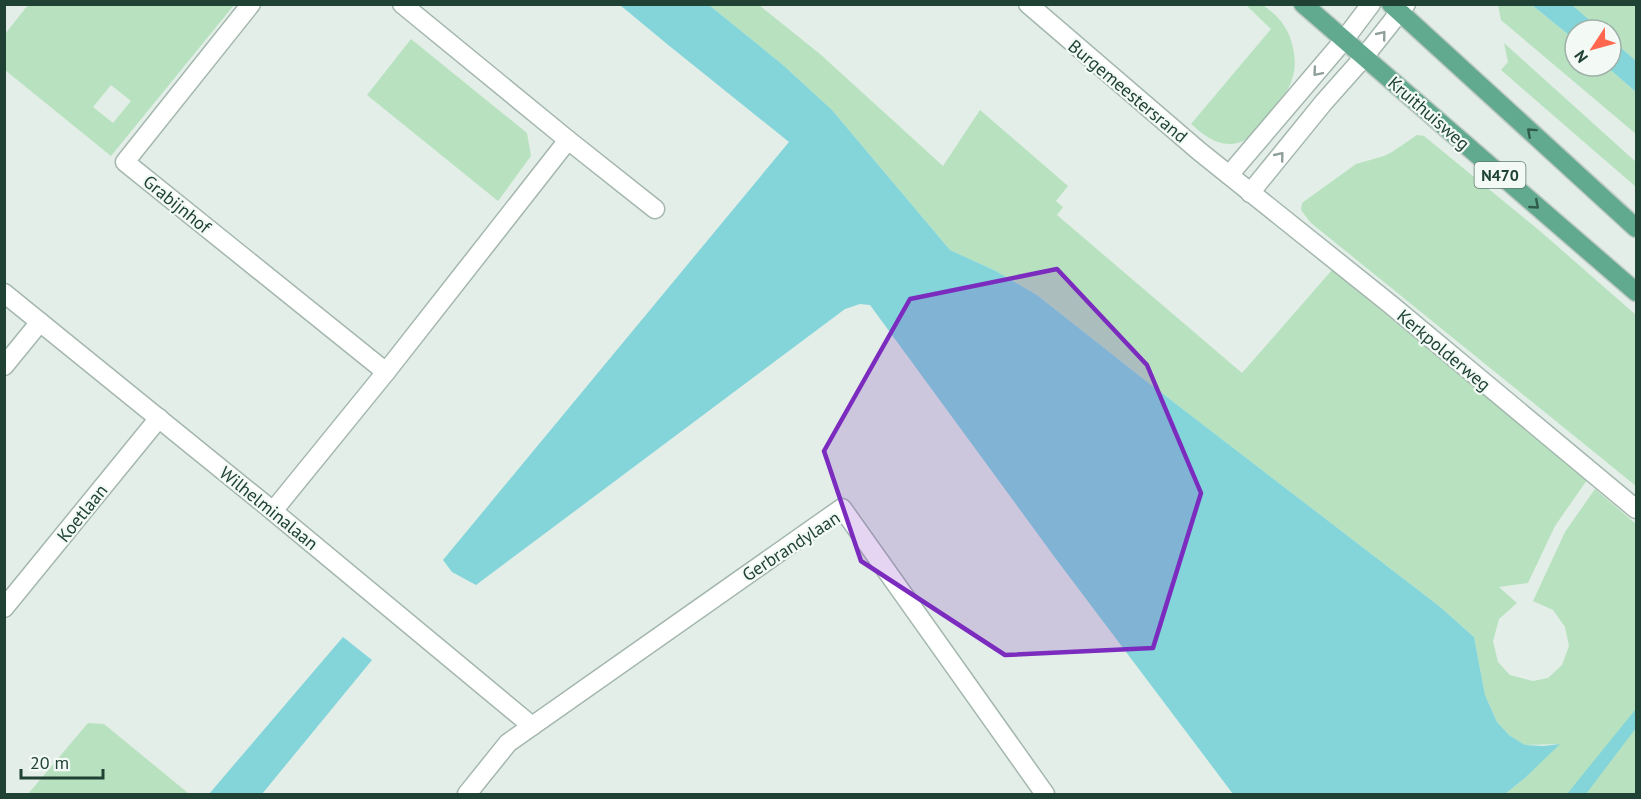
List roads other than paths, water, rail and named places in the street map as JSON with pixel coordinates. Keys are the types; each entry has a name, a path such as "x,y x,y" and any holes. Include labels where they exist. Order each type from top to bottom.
{"main road":[{"name":"Kruithuisweg","path":"1303,4 1636,292"},
{"name":"N470","path":"1399,7 1636,228"}],"street":[{"name":"Grabijnhof","path":"251,4 125,162 386,372"},
{"path":"402,4 655,209"},
{"name":"Burgemeestersrand","path":"1028,4 1229,175"},
{"path":"1229,175 1344,40 1371,4"},
{"path":"1250,193 1364,57 1399,7"},
{"path":"273,511 386,372 568,140"},
{"name":"Kerkpolderweg","path":"1229,175 1390,304 1636,509"},
{"name":"Wilhelminalaan","path":"4,293 273,511 532,726"},
{"path":"4,366 40,322"},
{"name":"Koetlaan","path":"4,608 159,418"},
{"name":"Gerbrandylaan","path":"467,795 508,743 842,508 1045,795"}],"water":[{"path":"620,5 709,5 783,65 832,110 950,250 996,271 1037,295 1439,606 1474,637 1485,695 1497,722 1509,735 1525,745 1560,744 1505,794 1233,794 1056,559 870,305 860,304 845,309 476,585 452,572 443,560 789,142"},
{"path":"1532,5 1572,5 1587,18 1563,18 1563,30"},
{"path":"1623,50 1636,61 1636,92 1620,78 1623,78"},
{"path":"343,637 372,660 262,794 209,794"},
{"path":"1636,703 1636,728 1586,794 1567,794 1635,710"}]}
